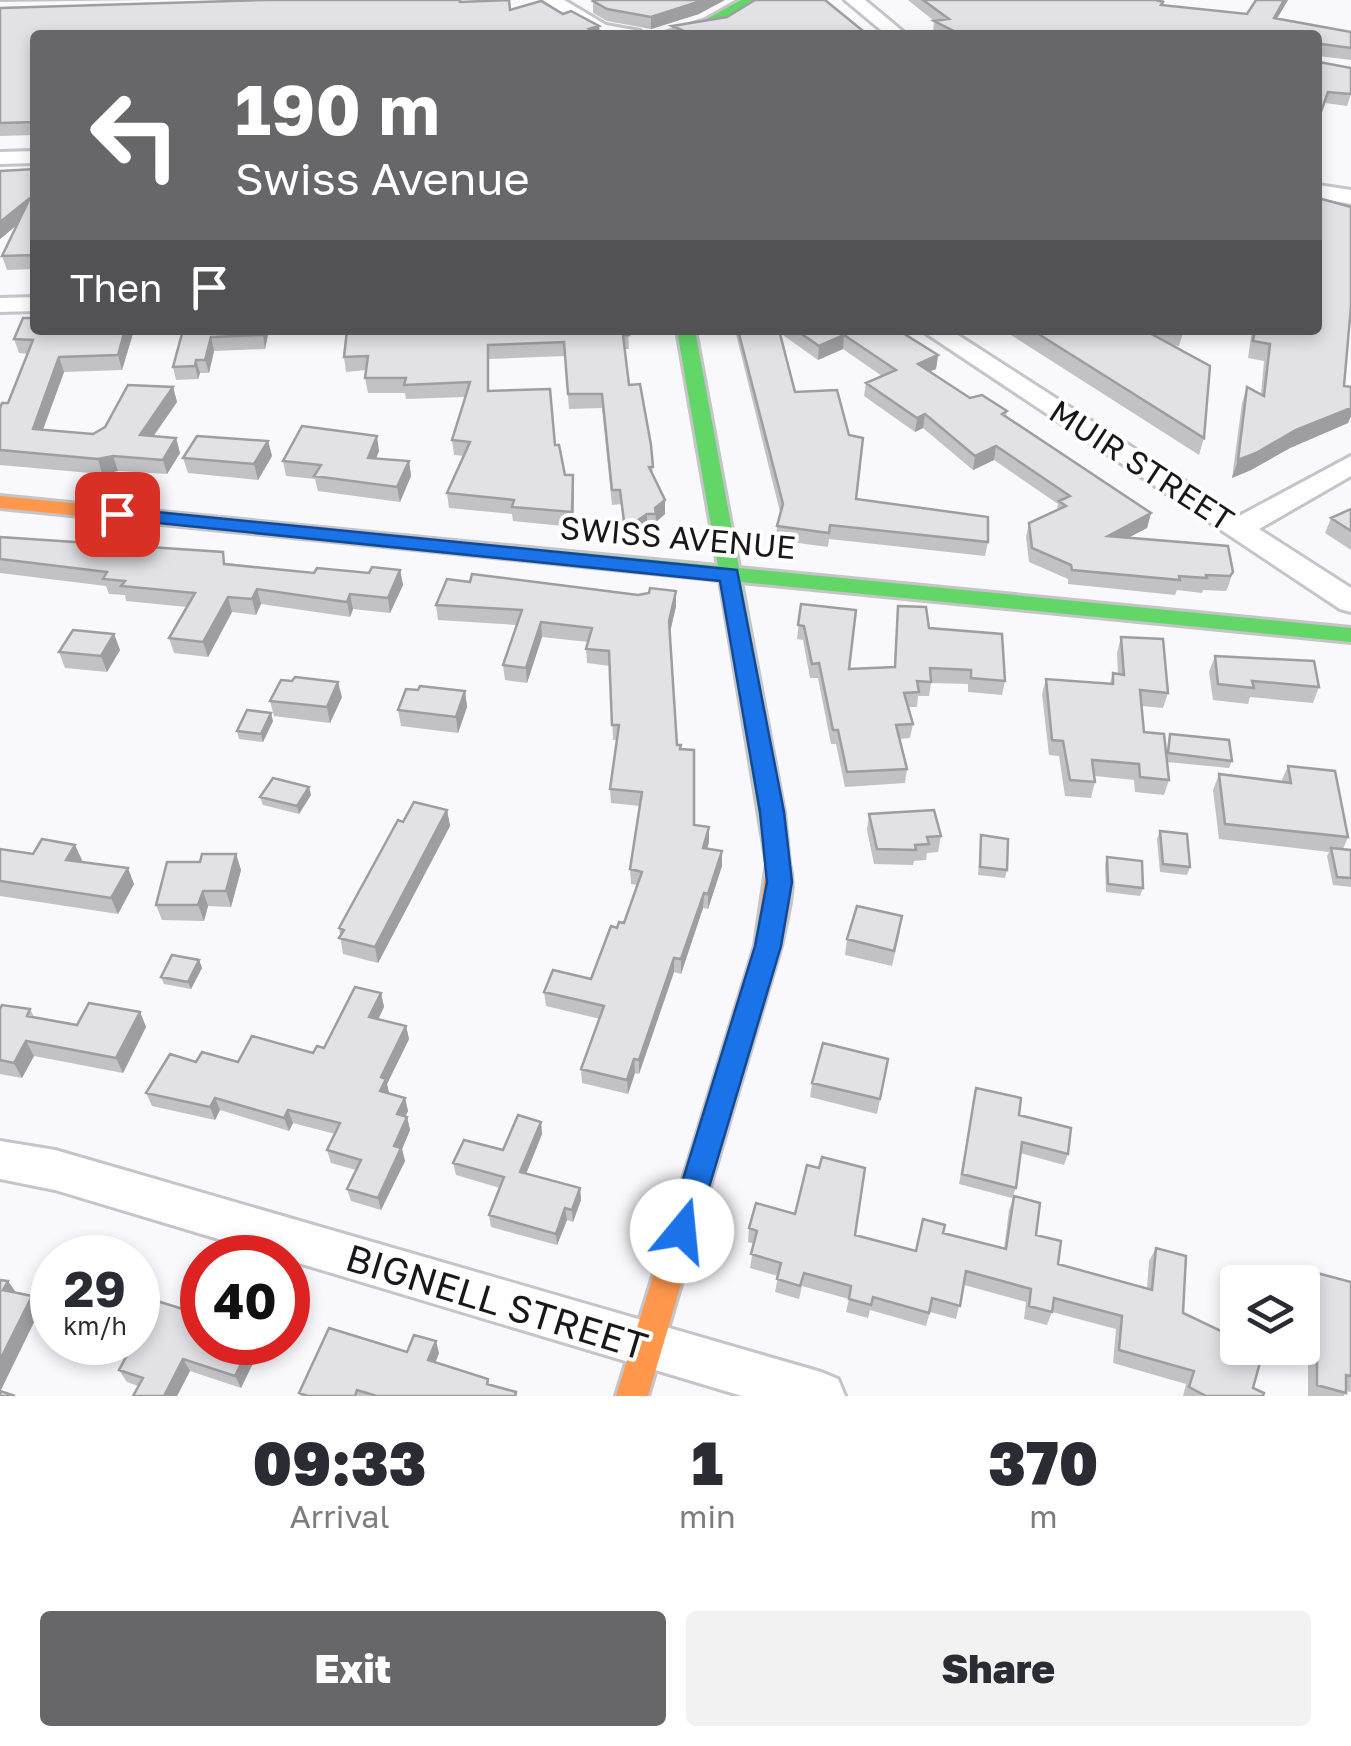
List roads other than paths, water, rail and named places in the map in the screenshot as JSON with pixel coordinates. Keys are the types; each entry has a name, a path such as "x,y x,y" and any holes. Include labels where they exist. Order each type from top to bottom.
{"street":[{"path":"552,0 599,30"},
{"path":"703,29 750,0"},
{"path":"854,0 892,30"},
{"path":"0,158 30,157"},
{"path":"1322,192 1349,192"},
{"path":"0,305 30,304"},
{"path":"632,1396 768,946 778,900 778,848 687,335"},
{"name":"MUIR STREET","path":"941,335 1351,602"},
{"path":"1240,528 1351,464"},
{"name":"SWISS AVENUE","path":"0,502 1351,636"},
{"name":"BIGNELL STREET","path":"0,1160 55,1170 821,1396"}]}
